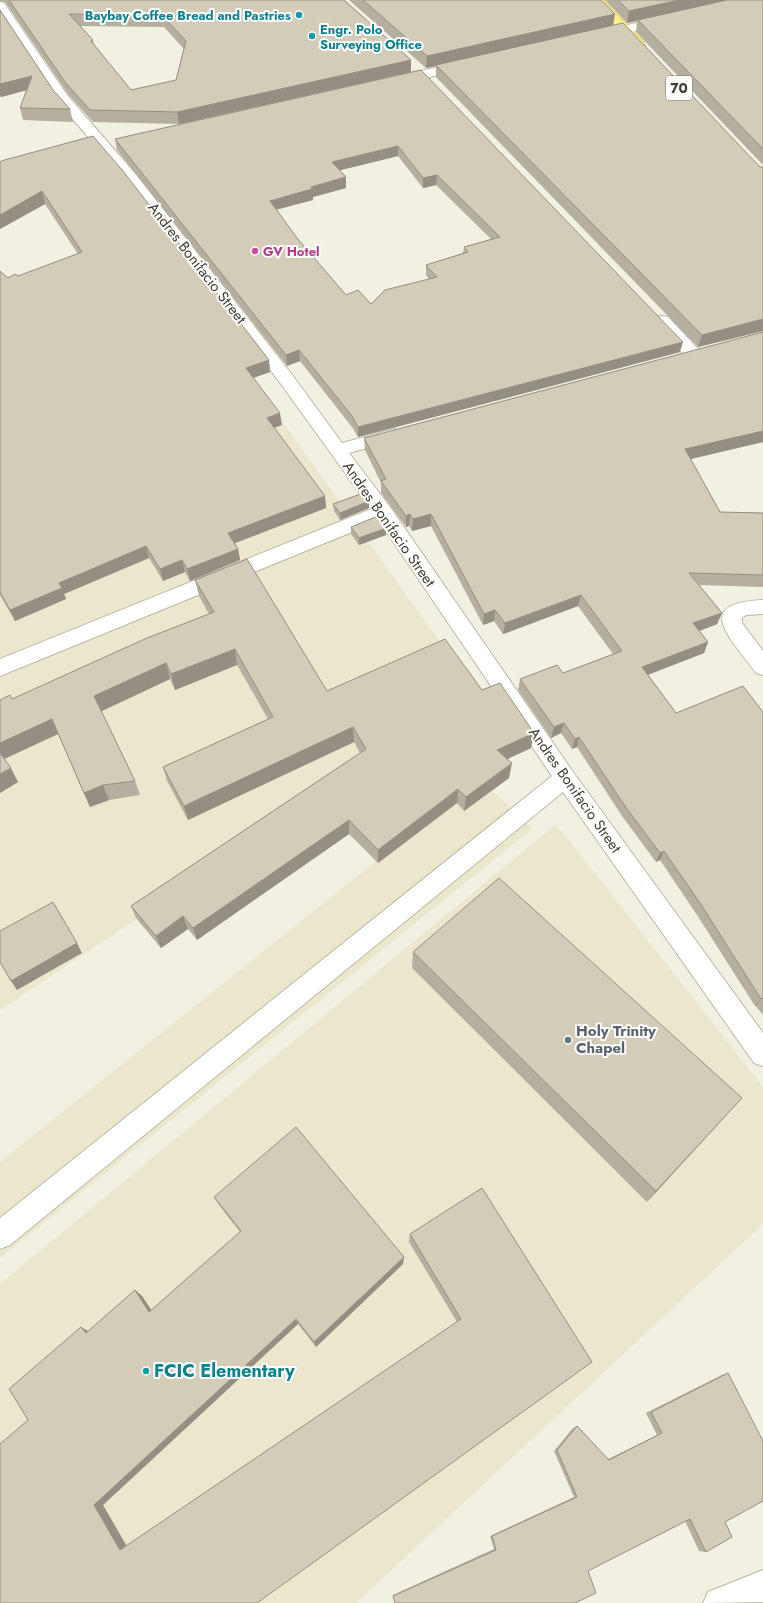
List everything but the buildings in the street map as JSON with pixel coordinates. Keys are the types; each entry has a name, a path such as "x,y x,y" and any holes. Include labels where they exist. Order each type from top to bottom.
{"main road":[{"path":"596,0 650,58"}],"street":[{"name":"Andres Bonifacio Street","path":"0,6 62,98 113,145 287,380 382,512 565,778 763,1054"},
{"path":"593,37 678,17"},
{"path":"384,83 477,62"},
{"path":"411,64 434,86"},
{"path":"650,309 694,355"},
{"path":"337,450 413,430"},
{"path":"0,668 382,512"},
{"path":"763,607 742,608 732,614 731,619 732,624 763,668"},
{"path":"0,1235 565,778"},
{"path":"719,1603 763,1586"}],"shaded area":[{"path":"269,403 476,693 0,1010 0,521"},
{"path":"480,778 532,829 0,1258 0,1162"},
{"path":"556,824 763,1087 763,1224 356,1603 0,1603 0,1284"}],"place":[{"name":"Baybay Coffee Bread and Pastries","path":"299,15"},
{"name":"Engr. Polo Surveying Office","path":"312,36"},
{"name":"GV Hotel","path":"255,251"},
{"name":"Holy Trinity Chapel","path":"568,1040"},
{"name":"FCIC Elementary","path":"146,1371"}]}
